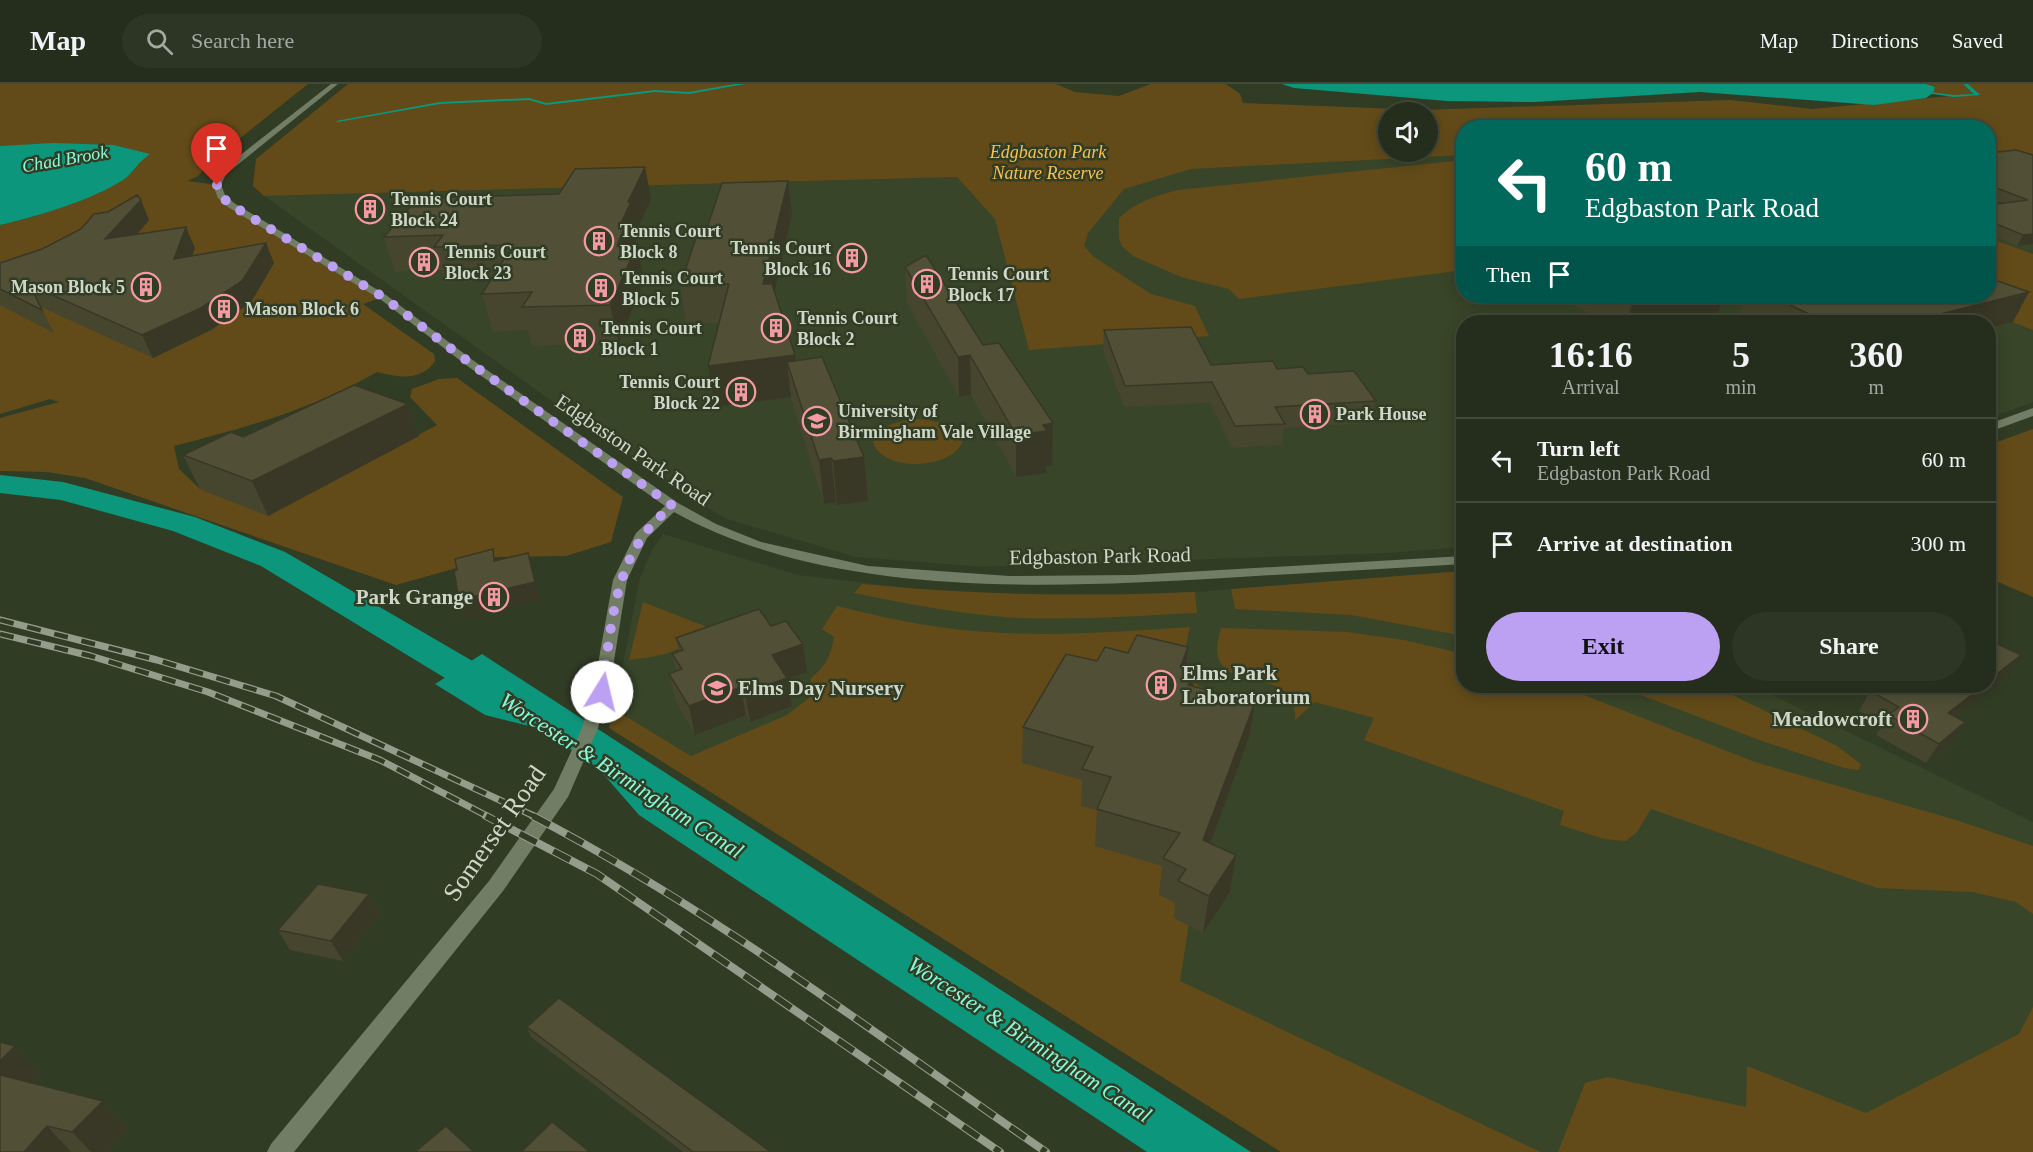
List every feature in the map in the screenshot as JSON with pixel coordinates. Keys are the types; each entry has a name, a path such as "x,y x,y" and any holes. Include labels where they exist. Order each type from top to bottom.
{"street":[{"name":"Edgbaston Park Road","path":"335,84 223,173 217,185 221,196 231,205 383,297 470,363 673,506 711,527 748,541 816,560 868,570 1010,580 1134,579 1456,560"},
{"path":"1996,425 2033,412"},
{"name":"Somerset Road","path":"279,1152 502,877 562,792 602,692 620,580 641,536 673,506"}],"shaded area":[{"path":"2033,146 2033,402 1996,415 1996,315 1456,315 1456,548 1387,553 983,567 856,557 727,519 681,493 264,196 957,177 1378,159 1378,162 1438,162 1438,156 1456,155 1456,303 1996,303 1996,149"},
{"path":"663,534 798,575 942,592 1108,596 1195,592 1456,572 1456,693 1768,693 2033,822 2033,1152 1341,1152 614,709 640,578 652,550"}],"green space":[{"path":"0,84 308,84 209,163 198,176 187,181 217,185 221,196 383,297 363,304 434,354 435,361 430,368 416,375 400,376 377,372 303,407 228,432 174,446 179,469 200,489 268,515 437,425 410,397 412,389 439,379 457,378 623,497 611,542 566,556 496,557 396,585 85,478 47,472 0,471 0,418 59,402 50,399 0,414 0,225 33,217 124,179 148,154 114,145 0,146"},
{"name":"Edgbaston Park Nature Reserve","path":"348,84 1056,84 1075,92 1119,96 1151,84 1226,84 1240,94 1243,103 1378,108 1378,159 1191,169 1124,189 1088,233 1084,246 1094,257 1151,294 1195,306 1209,336 1029,350 995,219 957,177 264,196 253,186 256,159"},
{"name":"Edgbaston Park Nature Reserve","path":"1926,84 2033,84 2033,174 1996,161 1996,120 1456,120 1456,155 1438,156 1438,109 1730,100 1812,109 1950,96 1933,93 1935,87"},
{"path":"1456,161 1456,271 1239,299 1229,289 1181,277 1133,256 1122,246 1119,238 1119,218 1125,212 1146,200 1178,190"},
{"path":"1996,241 2033,254 2033,330 1963,303 1996,303"},
{"path":"918,419 951,427 962,436 962,443 947,457 924,463 899,462 879,452 873,443 880,432 891,425"},
{"path":"2033,429 2033,597 1996,581 1996,442"},
{"path":"1456,572 1456,635 1351,615 1235,609 1231,589"},
{"path":"862,584 945,591 1028,594 1195,592 1197,613 1125,617 1004,617 947,610 854,593"},
{"path":"643,602 707,627 688,643 671,652 629,660"},
{"path":"837,606 920,624 983,632 1074,633 1190,627 1186,647 1186,673 1199,686 1243,702 1205,821 1180,981 1541,1152 1281,1152 609,728 614,709 691,756 787,715 809,698 811,678 824,665 829,655 834,637 822,629"},
{"path":"1221,628 1347,632 1404,640 1456,652 1456,693 1579,693 1755,762 1956,820 2033,846 2033,914 2016,902 1972,892 1877,888 1651,809 1637,832 1626,841 1604,839 1560,825 1564,811 1364,740 1374,718 1315,702 1295,720 1293,703 1285,692 1273,685 1231,673 1222,665 1217,651"},
{"path":"1635,693 1728,693 1837,746 1861,764 1859,770 1844,768 1762,741"},
{"path":"2033,1007 2033,1152 1558,1152 1585,1083 1608,1077 1746,1107 1747,1066 1866,1113 2019,1034"}],"water":[{"path":"1282,84 1926,84 1935,87 1933,93 1926,98 1874,105 1700,92 1535,102 1447,101 1294,88"},
{"path":"53,143 114,145 150,154 123,180 96,194 47,213 0,225 0,146"},
{"path":"482,654 1251,1152 1147,1152 639,815 598,768 541,729 485,715 435,684"}],"building":[{"path":"2016,150 2033,155 2033,234 2023,235 1996,224 1996,204 2028,200 1996,188 1996,152"},
{"path":"645,167 628,202 631,202 621,223 626,223 617,246 637,246 610,305 522,307 532,292 482,294 513,245 434,247 443,235 384,237 418,198 559,194 575,169"},
{"path":"788,181 763,284 772,284 795,355 708,366 729,284 680,286 699,229 707,228 722,183"},
{"path":"137,195 141,200 105,239 186,227 174,259 266,243 242,281 201,308 142,335 30,285 42,310 0,289 0,263 42,249 81,229 94,214 108,212"},
{"path":"926,255 983,345 999,343 1053,423 1043,425 1047,431 1016,435 970,355 958,357 905,267"},
{"path":"1996,280 2029,292 1996,300"},
{"path":"1786,303 1985,303 1936,315 1811,315"},
{"path":"1191,327 1211,365 1273,361 1277,369 1303,367 1308,374 1354,371 1376,401 1275,407 1285,424 1235,426 1212,382 1125,386 1104,330"},
{"path":"822,357 864,457 833,461 831,458 819,460 787,362"},
{"path":"354,385 408,404 252,481 183,455 231,432 243,437"},
{"path":"493,549 494,561 528,553 535,582 459,600 454,571 457,570 455,559"},
{"path":"759,609 771,626 786,621 803,644 772,655 787,678 745,693 741,687 689,706 669,674 682,669 672,654 683,650 676,638"},
{"path":"1137,635 1188,647 1181,666 1195,670 1188,685 1255,702 1203,840 1236,855 1209,896 1178,881 1186,869 1163,858 1180,833 1097,809 1111,777 1082,769 1093,747 1023,727 1066,654 1097,661 1105,647 1128,653"},
{"path":"1996,643 2021,655 1996,675"},
{"path":"1874,693 1974,693 1948,713 1965,722 1939,744 1888,715 1899,707"},
{"path":"318,884 369,894 331,941 278,930"},
{"path":"559,998 771,1152 693,1152 527,1027"},
{"path":"0,1042 15,1046 0,1061"},
{"path":"0,1075 103,1101 72,1132 47,1126 24,1152 0,1152"},
{"path":"552,1122 590,1152 521,1152"},
{"path":"446,1126 474,1152 415,1152"}],"waterway":[{"name":"Chad Brook","path":"338,121 440,103 529,99 546,104 655,91 689,93 743,84"},
{"name":"Chad Brook","path":"1921,92 1954,96 1978,95 1965,84"},
{"name":"Worcester & Birmingham Canal","path":"0,484 63,491 184,524 273,559 500,694"}],"railway":[{"path":"0,620 157,660 276,696 536,817"},
{"path":"0,634 91,656 208,692 380,760 489,817"},
{"path":"486,816 597,874 1000,1152"},
{"path":"533,816 600,853 731,933 1046,1152"}],"place":[{"name":"Tennis Court Block 24","path":"370,209"},
{"name":"Tennis Court Block 8","path":"599,241"},
{"name":"Tennis Court Block 16","path":"852,258"},
{"name":"Tennis Court Block 23","path":"424,262"},
{"name":"Tennis Court Block 17","path":"927,284"},
{"name":"Mason Block 5","path":"146,287"},
{"name":"Tennis Court Block 5","path":"601,288"},
{"name":"Mason Block 6","path":"224,309"},
{"name":"Tennis Court Block 2","path":"776,328"},
{"name":"Tennis Court Block 1","path":"580,338"},
{"name":"Tennis Court Block 22","path":"741,392"},
{"name":"Park House","path":"1315,414"},
{"name":"University of Birmingham Vale Village","path":"817,421"},
{"name":"Park Grange","path":"494,597"},
{"name":"Elms Park Laboratorium","path":"1161,685"},
{"name":"Elms Day Nursery","path":"717,688"},
{"name":"Meadowcroft","path":"1913,719"}],"route":[{"path":"217,185 221,196 231,205 383,297 470,363 673,506 641,536 620,580 602,692"}]}
